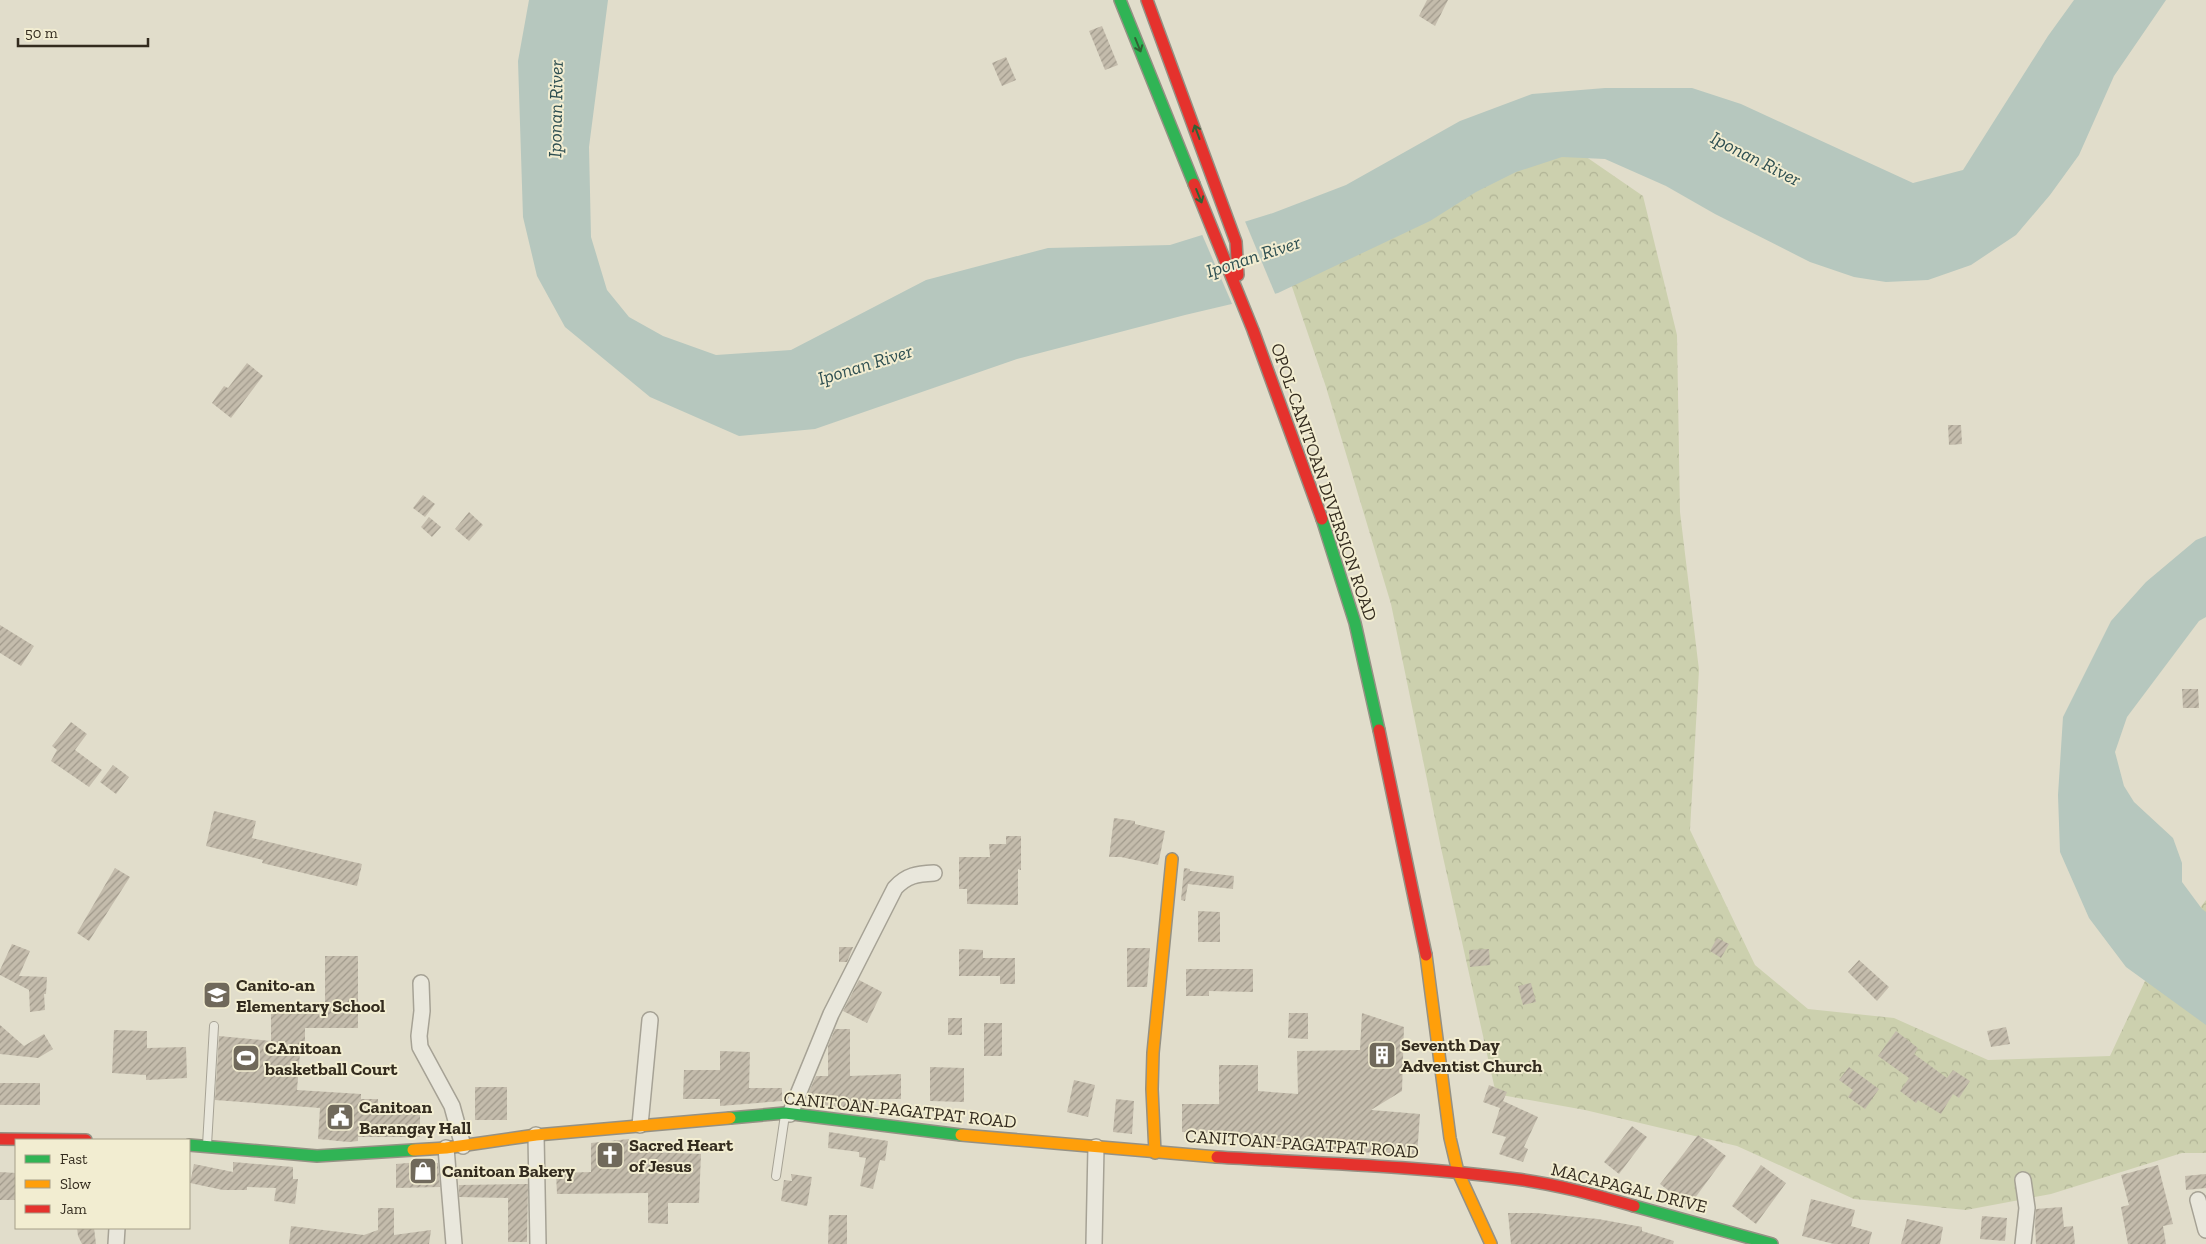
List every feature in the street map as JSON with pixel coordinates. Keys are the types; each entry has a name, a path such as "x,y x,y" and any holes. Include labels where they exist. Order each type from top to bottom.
{"main road":[{"name":"OPOL-CANITOAN DIVERSION ROAD","path":"1120,0 1253,330 1290,434 1313,491 1355,623 1424,937 1450,1138 1458,1172 1491,1244"},
{"path":"1147,0 1236,242 1239,295"},
{"path":"1155,1152 1152,1089 1153,1053 1172,859"},
{"name":"CANITOAN-PAGATPAT ROAD","path":"190,1146 317,1156 446,1148 536,1135 788,1114 947,1134 1096,1147 1476,1174"},
{"path":"0,1139 15,1139"},
{"name":"MACAPAGAL DRIVE","path":"1476,1174 1517,1179 1582,1191 1772,1244"}],"street":[{"path":"788,1114 831,1014 896,888 903,879 916,874 934,873"},
{"path":"420,983 422,1011 418,1036 420,1048 452,1106 463,1146"},
{"path":"640,1125 650,1020"},
{"path":"536,1135 538,1244"},
{"path":"1094,1244 1096,1147"},
{"path":"446,1148 454,1244"},
{"path":"2023,1180 2027,1208 2023,1244"},
{"path":"2198,1200 2206,1230"},
{"path":"116,1244 117,1229"}],"lane":[{"path":"207,1147 214,1026"},
{"path":"776,1176 788,1114"}],"green space":[{"path":"1566,143 1643,196 1677,335 1680,512 1699,670 1690,830 1755,965 1808,1009 1894,1018 1988,1060 2110,1056 2145,981 2206,900 2206,1153 2182,1153 2051,1194 1966,1210 1854,1199 1737,1146 1585,1110 1496,1094 1441,848 1391,604 1326,387 1287,272"}],"water":[{"name":"Iponan River","path":"529,0 608,0 589,147 591,237 607,290 629,317 663,336 716,355 791,350 926,280 1048,248 1170,245 1273,213 1346,185 1460,121 1532,94 1605,88 1692,88 1741,104 1913,183 1963,170 2048,36 2074,0 2166,0 2114,76 2079,155 2050,195 2016,235 1971,265 1928,280 1886,282 1854,277 1810,262 1715,214 1666,186 1605,159 1562,157 1516,172 1476,192 1430,221 1278,293 1017,359 815,429 739,436 650,397 565,327 537,276 523,217 518,61"},
{"path":"2206,536 2206,617 2199,621 2127,717 2115,752 2124,786 2134,802 2173,838 2182,863 2182,882 2206,912 2206,1025 2126,967 2089,918 2060,852 2058,795 2063,717 2111,621 2146,582 2196,540"}],"pier":[{"path":"1244,219 1276,296 1233,306 1201,232"}],"building":[{"path":"1427,0 1448,0 1435,26 1419,16"},
{"path":"1102,26 1118,65 1105,70 1089,31"},
{"path":"1006,57 1016,80 1002,86 992,63"},
{"path":"247,363 263,376 231,418 212,403 224,386 228,388"},
{"path":"1948,425 1961,425 1962,444 1949,445"},
{"path":"423,495 435,504 425,517 413,508"},
{"path":"469,512 483,525 469,541 455,529"},
{"path":"429,517 441,527 432,537 421,527"},
{"path":"0,625 34,646 21,666 0,653"},
{"path":"2182,689 2198,689 2199,708 2183,708"},
{"path":"71,722 87,734 75,750 102,770 89,787 51,761 57,750 52,746"},
{"path":"113,765 129,777 116,794 100,782"},
{"path":"214,811 256,821 252,838 362,864 357,886 262,863 263,860 206,846"},
{"path":"1114,818 1135,821 1135,824 1165,831 1158,865 1121,857 1109,857"},
{"path":"1006,836 1021,836 1021,870 1018,869 1018,905 967,904 967,889 959,889 959,857 990,857 989,844 1006,844"},
{"path":"115,868 130,877 89,941 77,933"},
{"path":"1184,868 1190,869 1190,871 1234,876 1233,889 1188,884 1185,901 1181,900"},
{"path":"1198,911 1220,912 1220,942 1198,942"},
{"path":"1717,938 1729,944 1721,958 1710,951"},
{"path":"12,944 30,951 19,976 47,977 46,994 44,994 45,1010 30,1012 29,990 0,975 0,970"},
{"path":"839,947 853,947 847,962 839,962"},
{"path":"1127,948 1150,948 1147,987 1127,987"},
{"path":"959,949 983,950 983,958 1015,958 1015,984 1000,984 1000,976 959,976"},
{"path":"1489,949 1490,965 1470,967 1469,950"},
{"path":"325,956 358,956 358,1028 305,1028 305,1041 301,1041 297,1090 361,1094 361,1099 378,1099 378,1108 420,1108 420,1137 358,1137 358,1141 349,1142 318,1139 320,1108 215,1100 219,1036 271,1041 271,1013 325,1014"},
{"path":"1859,960 1889,987 1877,1001 1848,972"},
{"path":"1186,969 1253,969 1253,992 1209,991 1209,996 1186,996"},
{"path":"859,980 882,992 867,1023 843,1011"},
{"path":"1531,983 1536,1002 1523,1005 1518,986"},
{"path":"1289,1013 1308,1013 1308,1039 1288,1038"},
{"path":"1362,1013 1404,1027 1402,1091 1371,1110 1420,1114 1417,1155 1276,1148 1277,1141 1219,1137 1219,1133 1182,1132 1182,1104 1219,1104 1219,1065 1258,1065 1258,1091 1298,1094 1297,1051 1360,1050"},
{"path":"948,1018 962,1018 962,1035 948,1035"},
{"path":"984,1023 1002,1023 1002,1056 984,1056"},
{"path":"0,1025 24,1046 44,1034 53,1049 38,1058 0,1054"},
{"path":"2006,1027 2010,1044 1991,1047 1987,1031"},
{"path":"835,1029 850,1029 850,1076 901,1074 901,1099 869,1099 868,1111 808,1103 808,1094 816,1076 828,1076 828,1046"},
{"path":"114,1030 147,1031 147,1048 186,1047 187,1078 146,1080 146,1075 112,1073"},
{"path":"1896,1031 1918,1048 1914,1054 1947,1078 1953,1070 1970,1081 1959,1098 1953,1094 1941,1114 1918,1100 1916,1103 1900,1091 1909,1078 1878,1056"},
{"path":"720,1051 750,1052 749,1088 782,1088 782,1101 720,1106 720,1099 683,1099 684,1070 720,1070"},
{"path":"930,1067 964,1068 964,1102 930,1101"},
{"path":"1849,1067 1879,1089 1865,1109 1848,1097 1853,1090 1839,1080"},
{"path":"1074,1080 1095,1085 1088,1117 1067,1112"},
{"path":"0,1083 40,1083 40,1105 0,1105"},
{"path":"1489,1085 1507,1092 1503,1101 1538,1117 1524,1147 1528,1149 1523,1162 1499,1154 1506,1137 1492,1133 1500,1108 1483,1102"},
{"path":"475,1087 507,1087 507,1120 475,1120"},
{"path":"1116,1099 1134,1101 1132,1134 1113,1132"},
{"path":"1632,1126 1647,1137 1619,1174 1604,1162"},
{"path":"829,1132 888,1141 885,1161 880,1160 873,1189 860,1186 866,1158 859,1157 859,1152 828,1148"},
{"path":"1698,1135 1726,1156 1689,1206 1660,1184"},
{"path":"629,1139 629,1142 645,1142 645,1152 701,1154 699,1203 668,1203 668,1224 648,1223 648,1193 557,1194 556,1173 591,1172 591,1143"},
{"path":"233,1162 293,1167 293,1179 298,1179 295,1204 274,1201 276,1188 247,1187 247,1190 223,1190 190,1183 194,1164 233,1172"},
{"path":"438,1163 440,1187 396,1188 396,1164"},
{"path":"1761,1165 1786,1183 1756,1224 1732,1206"},
{"path":"2158,1165 2173,1224 2163,1226 2166,1244 2128,1244 2121,1207 2129,1205 2121,1175"},
{"path":"0,1172 15,1173 15,1200 0,1200"},
{"path":"791,1174 812,1177 807,1206 781,1201 784,1180 792,1181"},
{"path":"2206,1174 2206,1188 2186,1190 2185,1176"},
{"path":"528,1184 527,1242 508,1242 508,1198 459,1197 459,1185"},
{"path":"1811,1199 1855,1210 1851,1226 1872,1232 1869,1244 1834,1244 1802,1236"},
{"path":"2062,1207 2064,1227 2073,1226 2075,1244 2036,1244 2036,1209"},
{"path":"378,1208 394,1208 394,1235 431,1230 429,1244 289,1244 291,1226 364,1235 378,1230"},
{"path":"1508,1213 1536,1213 1598,1219 1642,1227 1642,1231 1674,1241 1673,1244 1511,1244"},
{"path":"829,1215 847,1215 847,1244 828,1244"},
{"path":"1982,1216 2007,1218 2005,1241 1980,1239"},
{"path":"1907,1219 1943,1227 1940,1244 1901,1244"},
{"path":"77,1229 94,1229 96,1244 82,1244"}],"traffic: fast":[{"path":"1120,0 1194,184"},
{"path":"1322,519 1355,623 1379,730"},
{"path":"730,1118 785,1113 961,1135"},
{"path":"190,1145 317,1156 413,1150"},
{"path":"1634,1206 1772,1244"}],"traffic: slow":[{"path":"1155,1153 1152,1089 1153,1053 1172,859"},
{"path":"1426,955 1450,1138 1458,1172 1491,1244"},
{"path":"413,1150 446,1148 536,1135 730,1118"},
{"path":"961,1135 1217,1157"}],"traffic: jam":[{"path":"1147,0 1236,242 1238,275"},
{"path":"1194,184 1253,330 1322,519"},
{"path":"1379,730 1426,955"},
{"path":"0,1139 15,1139"},
{"path":"1217,1157 1366,1165 1516,1179 1590,1194 1634,1206"}],"place":[{"name":"Canito-an Elementary School","path":"217,995"},
{"name":"Seventh Day Adventist Church","path":"1382,1055"},
{"name":"CAnitoan basketball Court","path":"246,1058"},
{"name":"Canitoan Barangay Hall","path":"340,1117"},
{"name":"Sacred Heart of Jesus","path":"610,1155"},
{"name":"Canitoan Bakery","path":"423,1171"}]}
